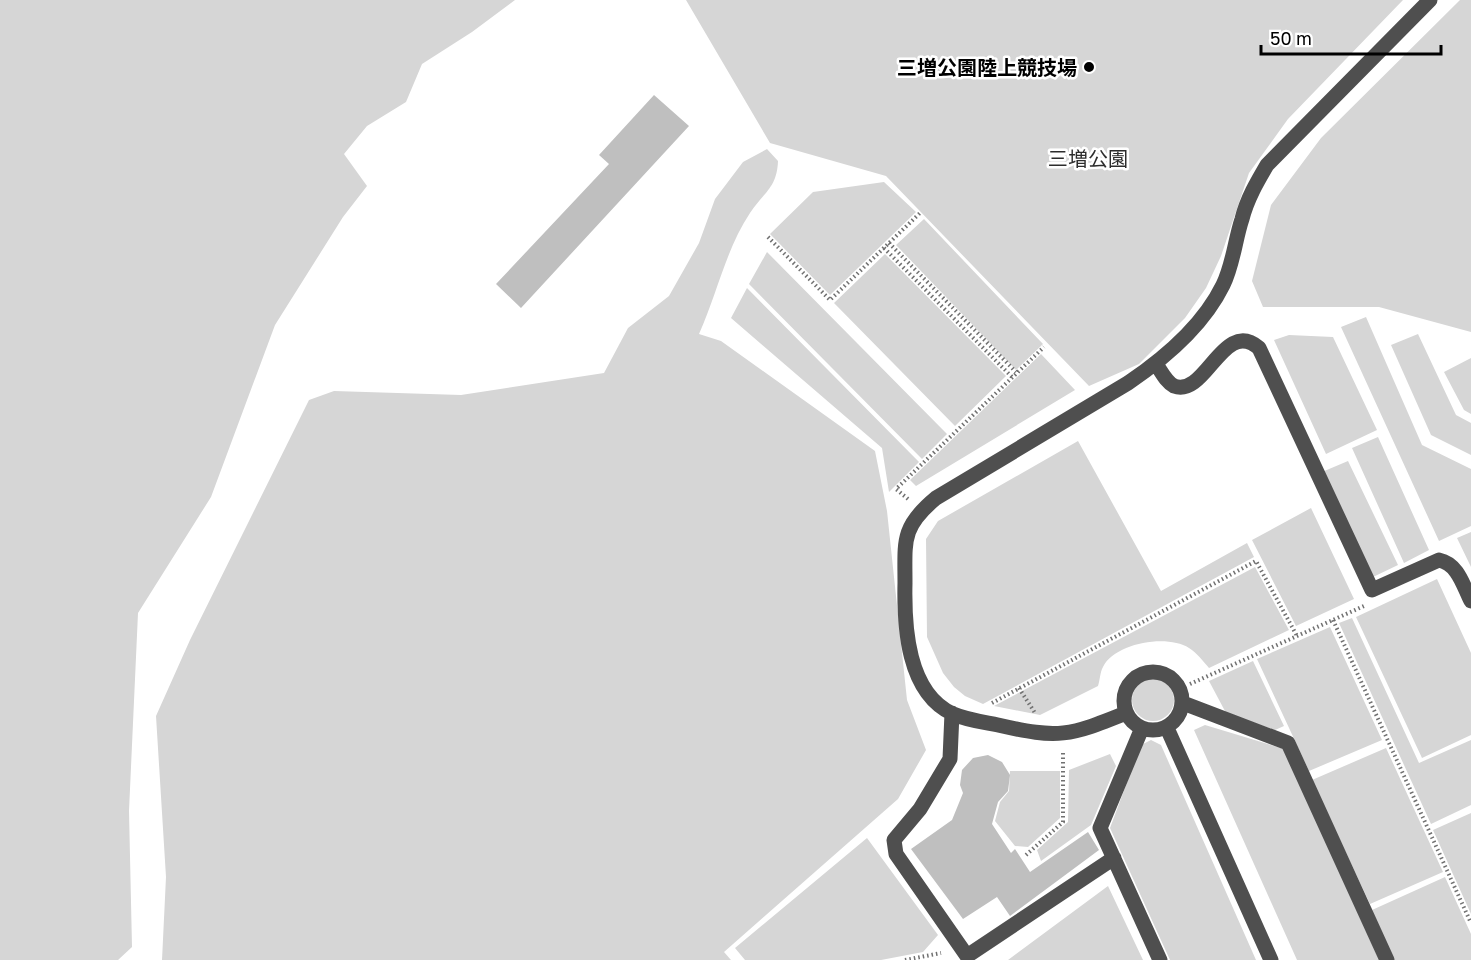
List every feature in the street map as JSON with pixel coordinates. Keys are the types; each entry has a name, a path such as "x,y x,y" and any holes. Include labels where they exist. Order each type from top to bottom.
{"street":[{"path":"1126,713 1079,732 1063,735 1030,733 958,716 929,693 911,657 904,606 908,529 920,513 936,498 1156,364 1202,317 1223,285 1251,193 1267,165 1430,0"},
{"path":"1156,364 1173,385 1182,387 1191,384 1230,345 1239,340 1252,341 1259,348 1372,590 1439,560 1449,562 1455,568 1471,601"},
{"path":"1182,695 1179,717 1167,728 1154,730 1142,728 1132,722 1126,713 1124,698 1129,683 1141,674 1156,671 1171,676 1182,695 1288,743 1387,960"},
{"path":"958,716 950,759 920,809 894,840 896,854 967,957 1114,858"},
{"path":"1142,728 1100,828 1160,960"},
{"path":"1167,728 1271,960"}],"path":[{"path":"768,237 830,300 920,213"},
{"path":"890,243 1016,372"},
{"path":"884,248 1012,377"},
{"path":"908,499 896,489 1044,347"},
{"path":"958,716 1019,688 1256,561 1298,636"},
{"path":"1182,695 1298,636 1377,600 1372,590"},
{"path":"1333,620 1471,923"},
{"path":"1019,688 1040,721"},
{"path":"1026,855 1063,822 1063,735"},
{"path":"905,960 962,949"}],"green space":[{"path":"0,0 515,0 472,32 422,64 406,102 367,126 344,154 367,186 343,217 275,325 211,497 138,613 129,811 132,947 118,960 0,960"},
{"name":"三増公園","path":"686,0 1403,0 1288,119 1249,173 1221,256 1206,288 1185,318 1139,364 1089,386 886,176 770,143"},
{"path":"1460,0 1471,0 1471,332 1379,307 1263,307 1252,281 1271,205 1321,138"},
{"path":"767,149 778,161 775,178 750,213 734,241 699,334 721,341 875,451 887,511 907,700 926,750 898,799 724,952 731,960 162,960 166,877 156,716 190,640 309,400 334,391 461,395 604,373 628,328 669,296 699,243 715,199 743,162"},
{"path":"884,182 916,212 830,295 770,234 813,192"},
{"path":"924,219 1043,344 1016,370 896,245"},
{"path":"767,252 947,434 922,459 749,284"},
{"path":"885,254 1006,376 955,426 834,303"},
{"path":"747,288 919,462 889,492 882,448 731,318"},
{"path":"1366,317 1422,445 1471,469 1471,526 1439,541 1341,327"},
{"path":"1418,334 1456,415 1471,423 1471,455 1431,435 1391,345"},
{"path":"1289,335 1333,337 1377,430 1326,454 1274,340"},
{"path":"1041,354 1075,390 916,486 910,480"},
{"path":"1471,358 1471,414 1464,410 1444,372"},
{"path":"1378,437 1429,550 1404,563 1352,448"},
{"path":"1078,441 1161,591 1247,543 1254,557 983,704 965,696 954,687 943,673 927,637 926,539 938,521"},
{"path":"1348,461 1398,565 1373,577 1322,472"},
{"path":"1311,508 1354,599 1296,626 1252,540"},
{"path":"1471,532 1471,567 1457,538"},
{"path":"1255,567 1289,630 1209,668 1195,652 1179,644 1142,643 1118,652 1109,659 1102,669 1098,686 1040,715 994,706"},
{"path":"1437,579 1471,653 1471,735 1422,758 1356,617"},
{"path":"1352,618 1419,763 1471,740 1471,805 1431,824 1339,623"},
{"path":"1330,627 1382,740 1309,771 1257,659"},
{"path":"1253,661 1284,726 1275,730 1226,713 1209,681"},
{"path":"1153,679 1168,685 1174,700 1168,715 1153,721 1138,715 1132,700 1138,685"},
{"path":"1205,725 1284,749 1379,960 1297,960 1194,730"},
{"path":"1151,740 1161,745 1256,960 1170,960 1110,828 1141,745"},
{"path":"1386,748 1443,872 1370,904 1312,780"},
{"path":"1110,754 1116,766 1091,825 1041,861 1037,850 1068,822 1069,770"},
{"path":"1010,771 1060,771 1060,818 1028,847 1015,846 995,821 1000,802 1009,791"},
{"path":"1471,813 1471,914 1433,830"},
{"path":"867,838 938,935 923,952 881,960 745,960 735,948"},
{"path":"1445,877 1471,934 1471,960 1394,960 1372,910"},
{"path":"1108,886 1143,960 1008,960"}],"building":[{"path":"654,95 689,126 521,308 496,284 609,164 599,155"},
{"path":"988,755 1002,762 1010,775 1008,791 998,802 992,824 1011,853 1015,849 1030,872 1088,832 1099,850 1010,916 997,897 963,919 911,849 952,820 963,793 960,785 962,770 973,758"}],"place":[{"name":"三増公園陸上競技場","path":"1089,67"}]}
